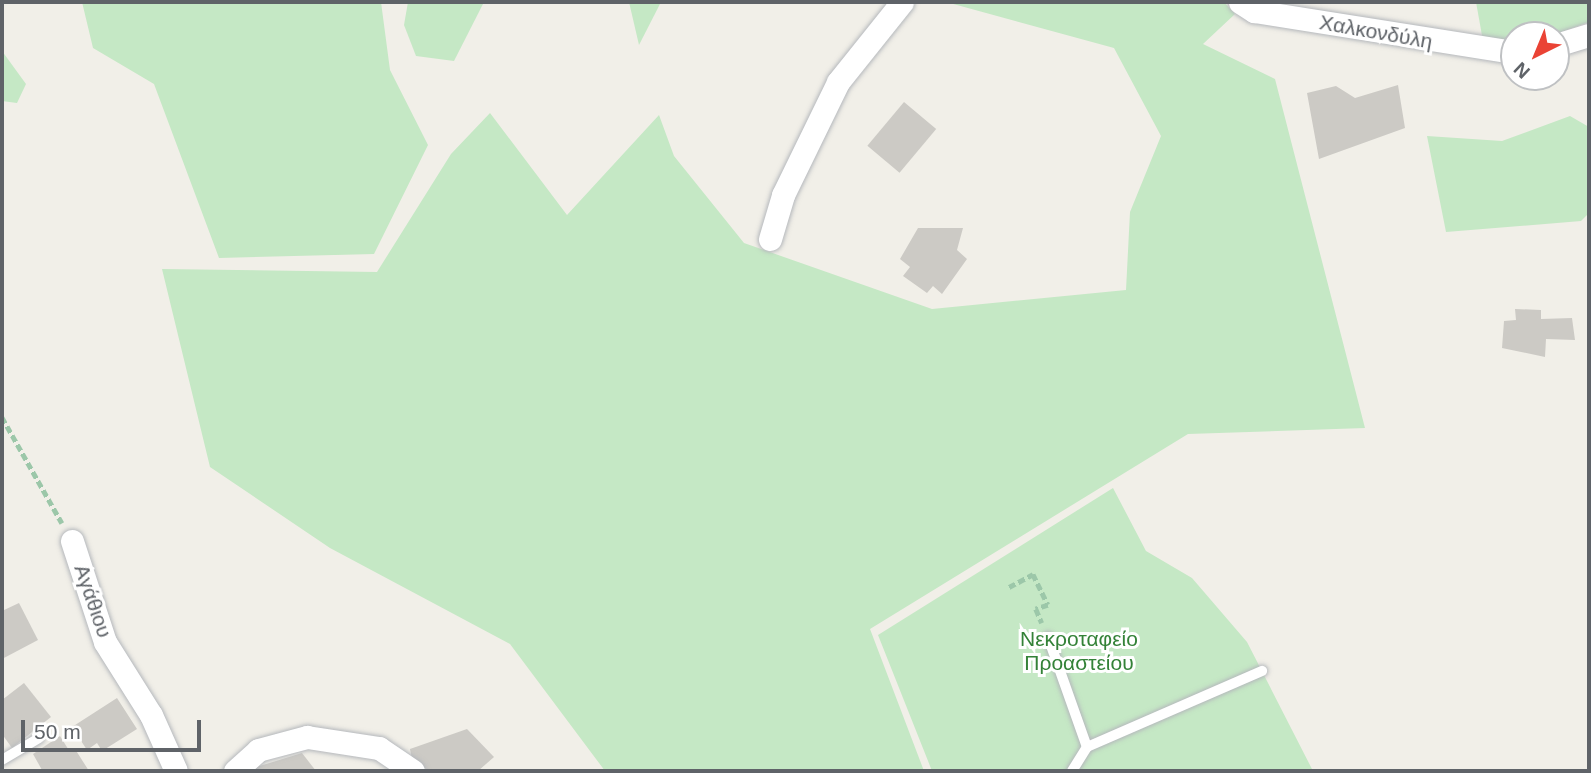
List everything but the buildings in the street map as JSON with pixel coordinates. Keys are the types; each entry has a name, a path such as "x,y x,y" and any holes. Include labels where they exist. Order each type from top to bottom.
{"street":[{"path":"770,239 783,195 838,82 902,2"},
{"name":"Χαλκονδύλη","path":"1240,2 1267,14 1500,50"},
{"path":"1570,41 1589,35"},
{"name":"Αγάθιου","path":"72,541 105,642 151,715 176,771"},
{"path":"236,771 258,750 307,737 379,748 413,771"}],"lane":[{"path":"1048,637 1087,747"},
{"path":"1072,771 1087,747 1262,671"},
{"path":"2,760 39,738"}],"path":[{"path":"2,417 72,541"},
{"path":"1009,587 1033,574 1048,605 1036,610 1048,637"}],"green space":[{"path":"82,2 381,2 390,70 428,145 374,254 219,258 154,84 93,48"},
{"path":"408,2 484,2 454,61 416,56 404,25"},
{"path":"629,2 661,2 639,45"},
{"path":"946,2 1224,2 1235,14 1203,44 1275,79 1365,428 1188,434 870,629 924,771 605,771 510,644 330,548 210,467 162,269 377,272 451,154 490,113 567,215 659,115 674,156 744,243 932,309 1126,290 1130,212 1161,136 1114,48"},
{"path":"1476,2 1589,2 1589,22 1570,29 1570,21 1500,21 1500,40 1483,41"},
{"path":"2,51 26,84 17,103 2,101"},
{"path":"1570,116 1589,127 1589,213 1581,221 1446,232 1427,136 1502,141"},
{"name":"Νεκροταφείο Προαστείου","path":"1113,488 1146,551 1192,578 1247,642 1313,771 932,771 878,635"}]}
